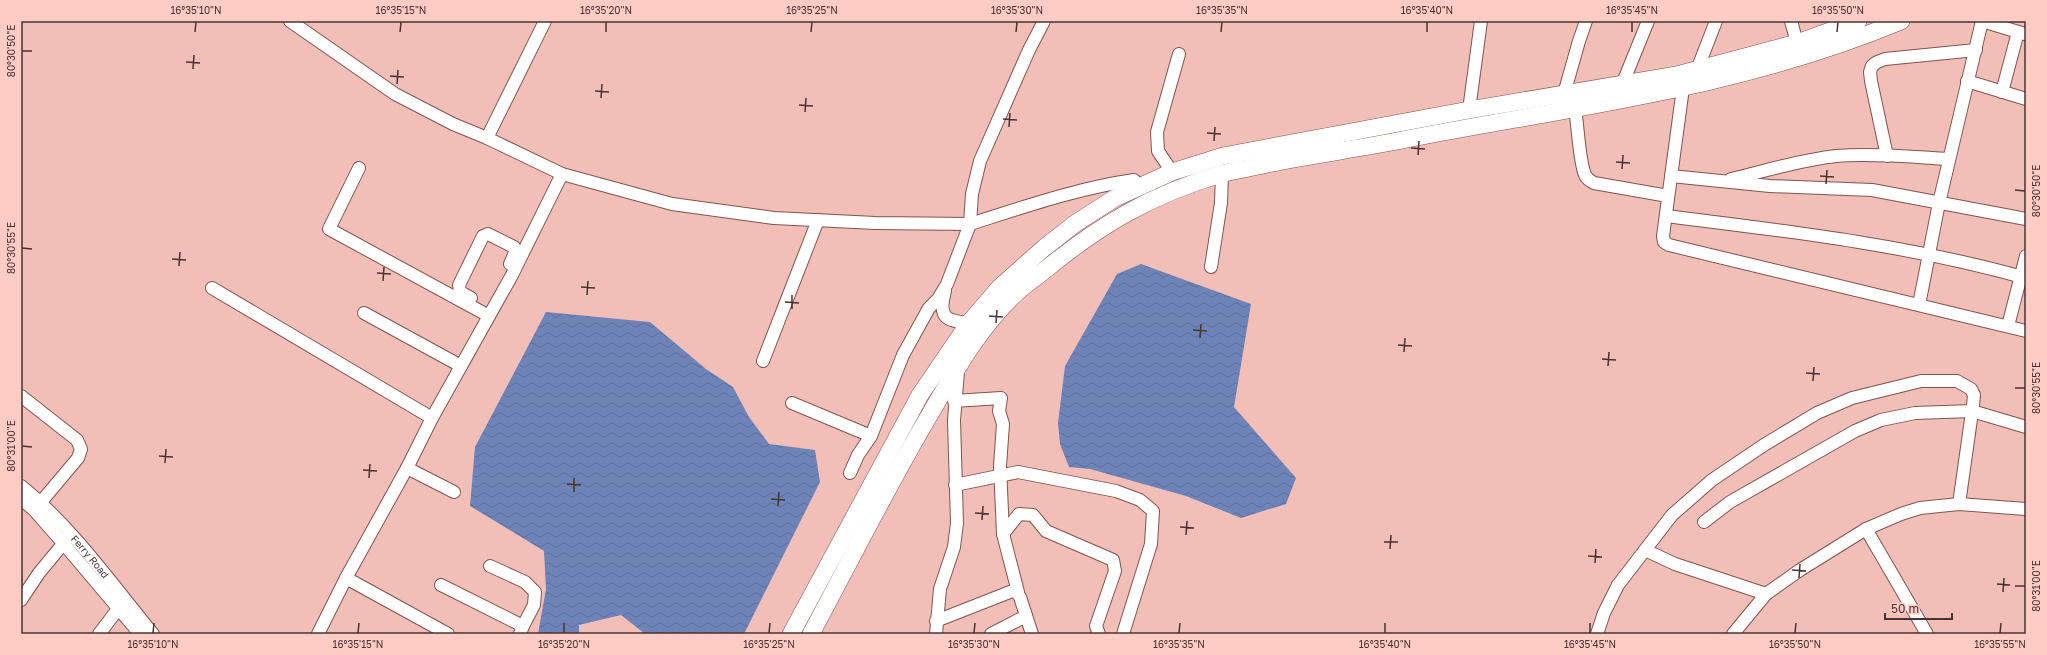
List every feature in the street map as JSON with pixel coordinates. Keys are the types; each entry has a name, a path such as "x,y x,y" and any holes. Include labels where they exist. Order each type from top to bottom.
{"highway":[{"path":"791,634 920,395 970,323 1000,288 1044,248 1076,223 1139,186 1172,172 1223,156 1469,110 1622,85 1697,70 1797,43 1824,27 1858,21"},
{"path":"811,634 898,470 958,365 978,336 1014,295 1086,237 1125,212 1171,192 1222,174 1315,154 1377,145 1684,88 1808,56 1854,40 1901,21"}],"street":[{"path":"290,21 395,94 452,124 487,138 562,174 672,204 774,218 875,223 970,224 1046,200 1112,183 1134,180 1139,186"},
{"path":"487,138 546,21"},
{"path":"970,323 954,322 947,319 942,312 943,300 947,284 970,224 972,194 980,161 1029,50 1044,21"},
{"path":"1469,110 1481,21"},
{"path":"1564,94 1586,21"},
{"path":"1622,85 1648,21"},
{"path":"1697,70 1716,21"},
{"path":"1791,21 1797,43"},
{"path":"1919,305 1939,202 1982,21 2022,33 2002,92"},
{"path":"1887,156 1871,81 1870,72 1872,66 1877,62 1893,57 1976,50"},
{"path":"1172,172 1158,152 1157,132 1179,54"},
{"path":"1967,81 2026,99"},
{"path":"1684,88 1668,196 1663,236 1664,242 1669,245 2026,331"},
{"path":"1576,109 1585,175 1589,180 1594,183 1668,196"},
{"path":"1722,181 1820,158 1887,156 1949,159"},
{"path":"359,168 329,229 485,307"},
{"path":"319,634 346,578 461,366 485,307 513,266 562,174"},
{"path":"1211,267 1221,203 1222,174"},
{"path":"1671,176 1770,186 1872,190 2026,219"},
{"path":"1666,216 1848,240 1928,254 2023,277"},
{"path":"763,360 818,220"},
{"path":"485,307 460,292 458,289 483,236 488,234 514,247 516,250 513,266"},
{"path":"2008,326 2023,277 2026,256"},
{"path":"850,473 858,455 871,436 903,355 929,308 938,299 947,284"},
{"path":"212,288 432,418"},
{"path":"364,313 461,366"},
{"path":"936,634 940,589 954,547 957,523 954,401 958,365"},
{"path":"1597,634 1604,613 1618,584 1672,515 1712,480 1764,445 1817,413 1852,398 1921,381 1957,381 1971,389 1974,395 1959,504"},
{"path":"21,396 77,440 81,449 78,458 41,502"},
{"path":"954,401 1001,398 999,411 1003,424 1000,466 1003,534 1018,592 1032,634"},
{"path":"792,403 871,436"},
{"path":"1704,522 1730,502 1855,432 1881,420 1915,412 1972,412 2026,427"},
{"path":"407,468 454,492"},
{"path":"956,485 988,478 1001,477 1018,472 1116,491 1140,500 1153,511 1151,544 1122,634"},
{"name":"Ferry Road","path":"21,486 41,502 118,609 140,634"},
{"name":"Ferry Road","path":"21,499 67,538 153,634"},
{"path":"1733,634 1766,594 1800,570 1866,529 1920,508 1959,504 2026,509"},
{"path":"1003,534 1019,514 1033,515 1046,531 1113,560 1115,571 1096,626 1099,634"},
{"path":"1866,529 1927,634"},
{"path":"21,600 39,573 67,538"},
{"path":"1645,550 1675,564 1766,594"},
{"path":"441,585 522,630 534,605 535,592 525,582 490,566"},
{"path":"346,578 448,634"},
{"path":"936,621 993,600 1010,591 1018,592"},
{"path":"99,634 118,609"},
{"path":"991,634 1026,616"}],"water":[{"path":"1141,264 1251,304 1234,407 1296,478 1286,504 1241,518 1186,496 1090,469 1069,467 1060,444 1058,423 1065,366 1117,274"},
{"path":"546,312 650,322 706,369 733,387 749,417 769,444 815,450 820,482 744,634 645,634 621,615 579,625 579,634 538,634 546,589 544,551 470,506 475,447"}]}
